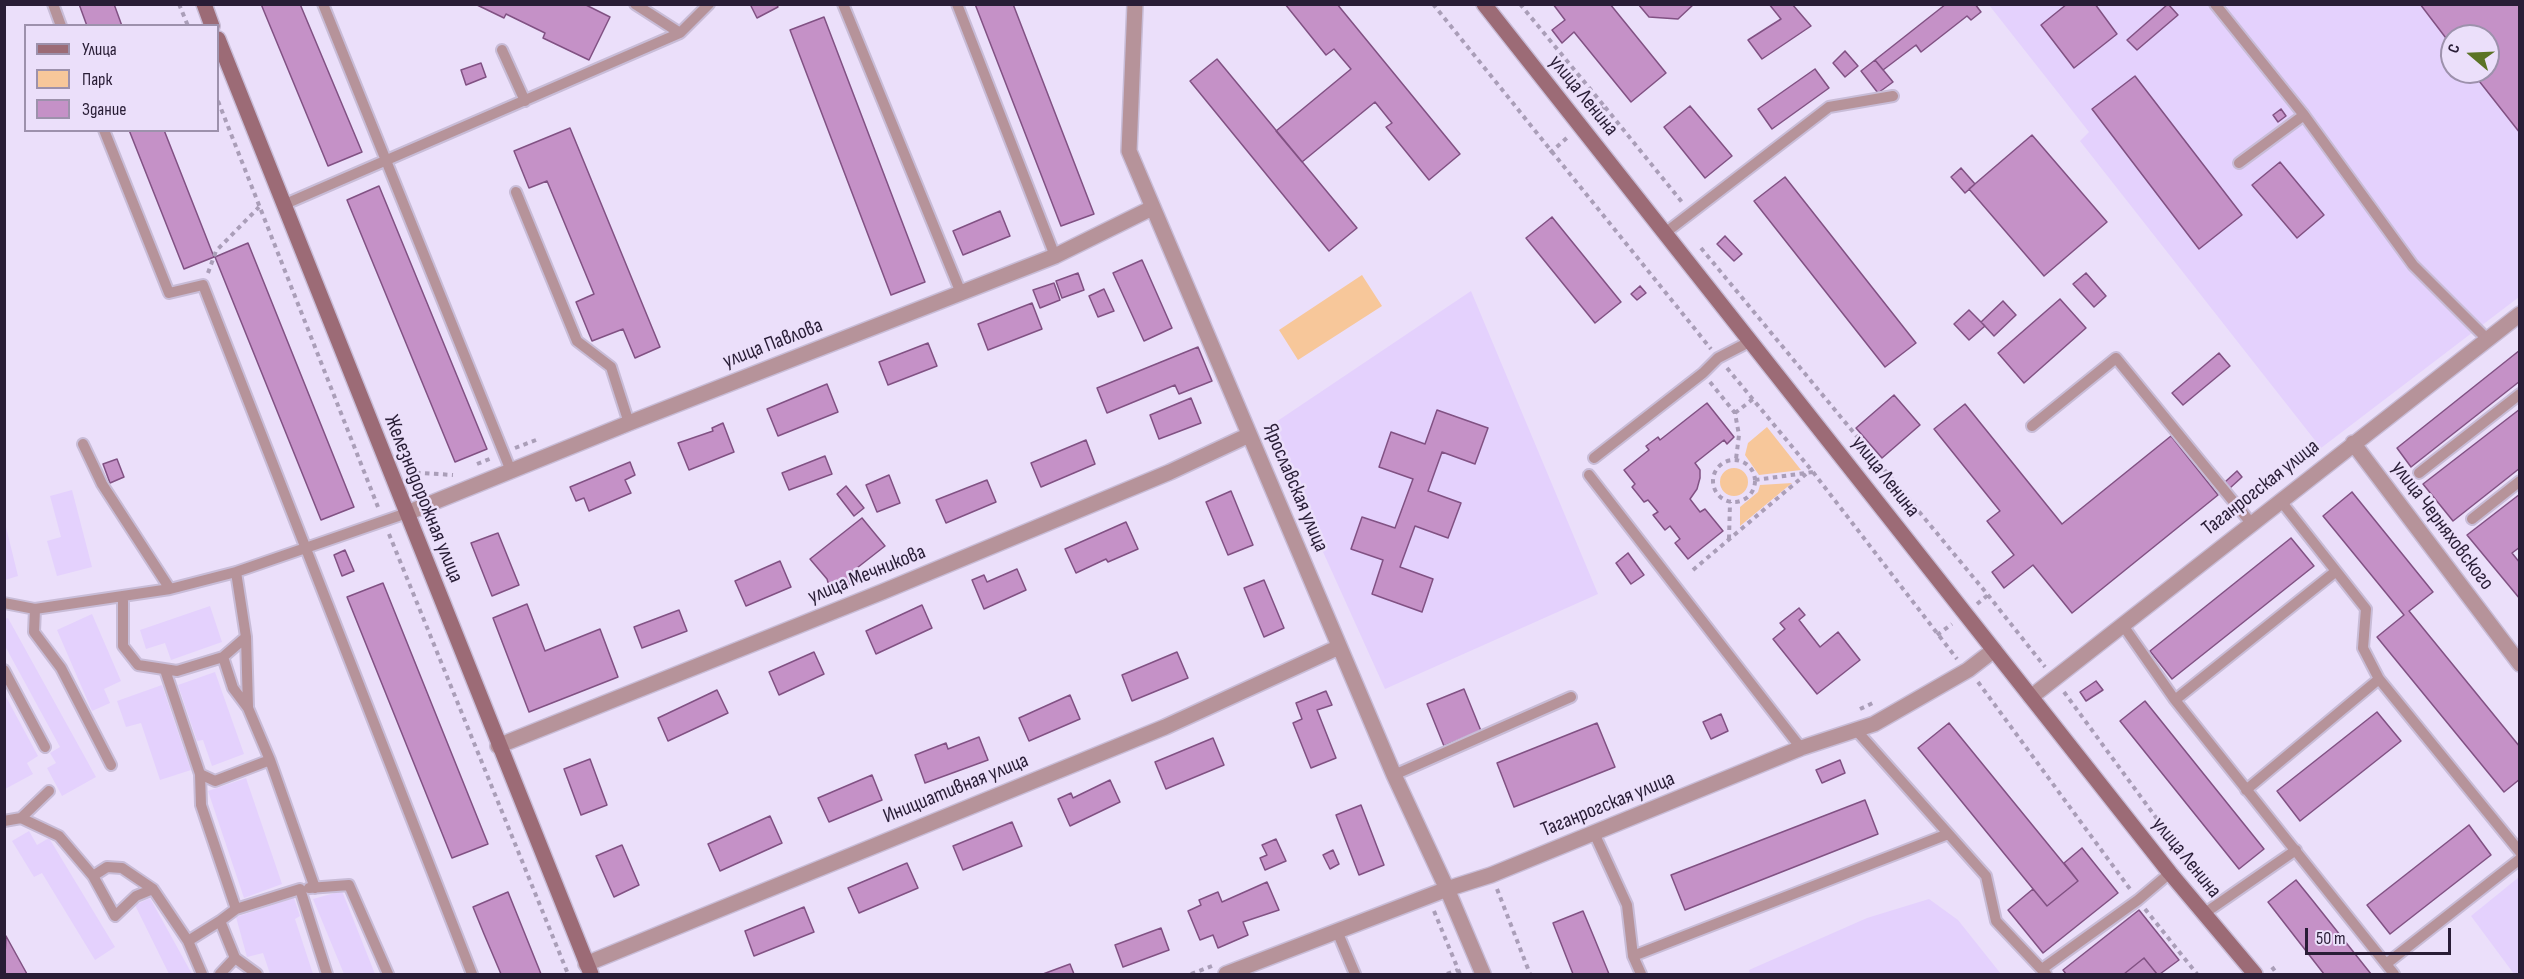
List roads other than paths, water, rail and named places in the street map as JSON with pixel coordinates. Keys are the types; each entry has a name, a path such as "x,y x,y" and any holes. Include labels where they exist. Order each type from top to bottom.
{"street":[{"path":"204,4 211,24"},
{"name":"Ярославская улица","path":"1135,4 1129,151 1339,647 1483,975"},
{"name":"улица Ленина","path":"1484,4 2170,873 2255,975"},
{"name":"Железнодорожная улица","path":"219,42 588,969"},
{"name":"улица Павлова","path":"407,513 629,423 1055,256 1152,208"},
{"name":"Таганрогская улица","path":"2031,697 2520,314"},
{"name":"улица Мечникова","path":"498,746 882,592 1170,472 1249,435"},
{"name":"улица Черняховского","path":"2353,443 2520,664"},
{"name":"Инициативная улица","path":"588,969 1165,727 1339,647"},
{"name":"Таганрогская улица","path":"1226,975 1447,889 1491,875 1801,748 1874,724 1968,670 1994,650"}],"lane":[{"path":"53,4 60,24"},
{"path":"323,4 511,471"},
{"path":"635,4 680,33"},
{"path":"283,205 680,33 709,4"},
{"path":"843,4 961,293"},
{"path":"957,4 1055,256"},
{"path":"2215,4 2304,115 2413,265 2487,339"},
{"path":"502,50 525,101"},
{"path":"1665,233 1829,107 1893,96"},
{"path":"2239,163 2304,115"},
{"path":"105,132 169,293 203,285 472,975"},
{"path":"516,192 577,341 611,367 629,423"},
{"path":"1594,458 1703,373 1718,358 1751,341"},
{"path":"2032,426 2116,358 2251,523"},
{"path":"2419,474 2520,394"},
{"path":"83,444 102,484 170,590"},
{"path":"1589,475 1801,748"},
{"path":"2472,519 2520,481"},
{"path":"2280,500 2366,609 2363,648 2379,679 2520,852"},
{"path":"4,603 35,609 170,590 236,573 407,513"},
{"path":"2175,700 2335,572"},
{"path":"236,573 246,638 248,708"},
{"path":"123,598 123,646 138,665 177,671 223,657 246,638"},
{"path":"35,609 34,633 61,668 111,765"},
{"path":"2122,624 2175,700 2394,975"},
{"path":"223,657 233,688 248,708 270,759 315,888"},
{"path":"4,670 45,747"},
{"path":"165,670 200,774 201,805 236,909"},
{"path":"2246,790 2379,679"},
{"path":"1394,775 1571,697"},
{"path":"1856,730 1986,876 1996,921 2044,972 2170,873"},
{"path":"200,774 215,781 270,759"},
{"path":"4,821 21,818 49,791"},
{"path":"21,818 59,836 93,876 115,916 136,896 153,889"},
{"path":"1594,833 1627,905 1634,956 1641,975"},
{"path":"1634,956 1948,834"},
{"path":"2205,913 2295,850"},
{"path":"2386,964 2520,859"},
{"path":"93,876 107,867 122,868 153,889 188,941 202,975"},
{"path":"188,941 236,909 300,889 349,885 388,975"},
{"path":"300,889 327,975"},
{"path":"220,921 235,958 257,975"},
{"path":"1337,931 1355,975"},
{"path":"220,975 235,958"}]}
